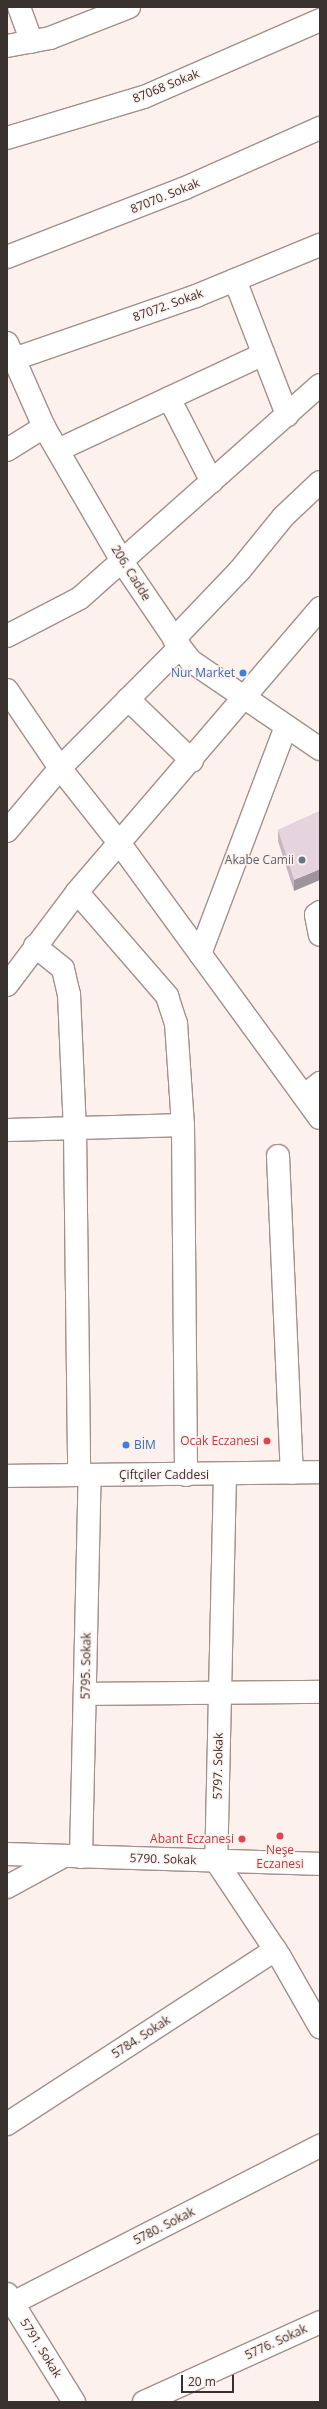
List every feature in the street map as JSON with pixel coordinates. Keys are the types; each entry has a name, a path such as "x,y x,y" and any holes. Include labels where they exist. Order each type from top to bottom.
{"street":[{"path":"19,7 32,42"},
{"path":"314,7 320,20"},
{"path":"7,46 32,42 117,9"},
{"name":"87068 Sokak","path":"7,138 144,96 320,20"},
{"name":"87070. Sokak","path":"7,257 185,188 320,128"},
{"name":"87072. Sokak","path":"11,351 235,280 320,244"},
{"path":"235,280 287,415"},
{"name":"206. Cadde","path":"11,351 44,426 124,563 177,643 191,661 286,728 320,749"},
{"path":"58,450 264,354"},
{"path":"7,636 80,598 124,563 320,385"},
{"path":"169,398 212,482"},
{"path":"7,450 44,426"},
{"path":"7,831 60,768 128,699 240,570 283,517 320,482"},
{"path":"7,985 35,946 78,892 245,700 320,608"},
{"path":"7,690 60,768 120,844 200,954 312,1089 320,1118"},
{"path":"128,699 192,761"},
{"path":"200,954 286,728"},
{"path":"78,892 167,996 176,1023 183,1125 186,1475"},
{"path":"320,912 316,915 320,934"},
{"name":"5795. Sokak","path":"35,946 63,969 69,994 85,1475 85,1694 72,1856"},
{"path":"7,1130 183,1125"},
{"path":"278,1156 292,1473"},
{"name":"Çiftçiler Caddesi","path":"7,1476 186,1475 320,1472"},
{"name":"5797. Sokak","path":"216,1861 225,1474"},
{"path":"85,1694 320,1692"},
{"name":"5790. Sokak","path":"7,1854 320,1864"},
{"path":"7,1887 72,1856"},
{"path":"216,1861 275,1950 320,2027"},
{"name":"5784. Sokak","path":"7,2124 275,1950"},
{"name":"5780. Sokak","path":"9,2301 320,2146"},
{"name":"5791. Sokak","path":"9,2301 74,2402"},
{"name":"5776. Sokak","path":"144,2402 320,2322"}],"building":[{"name":"Akabe Camii","path":"320,811 320,869 294,880 278,830"}],"place":[{"name":"Nur Market","path":"243,673"},
{"name":"Akabe Camii","path":"302,860"},
{"name":"Ocak Eczanesi","path":"267,1441"},
{"name":"BİM","path":"126,1445"},
{"name":"Neşe Eczanesi","path":"280,1836"},
{"name":"Abant Eczanesi","path":"242,1839"}]}
